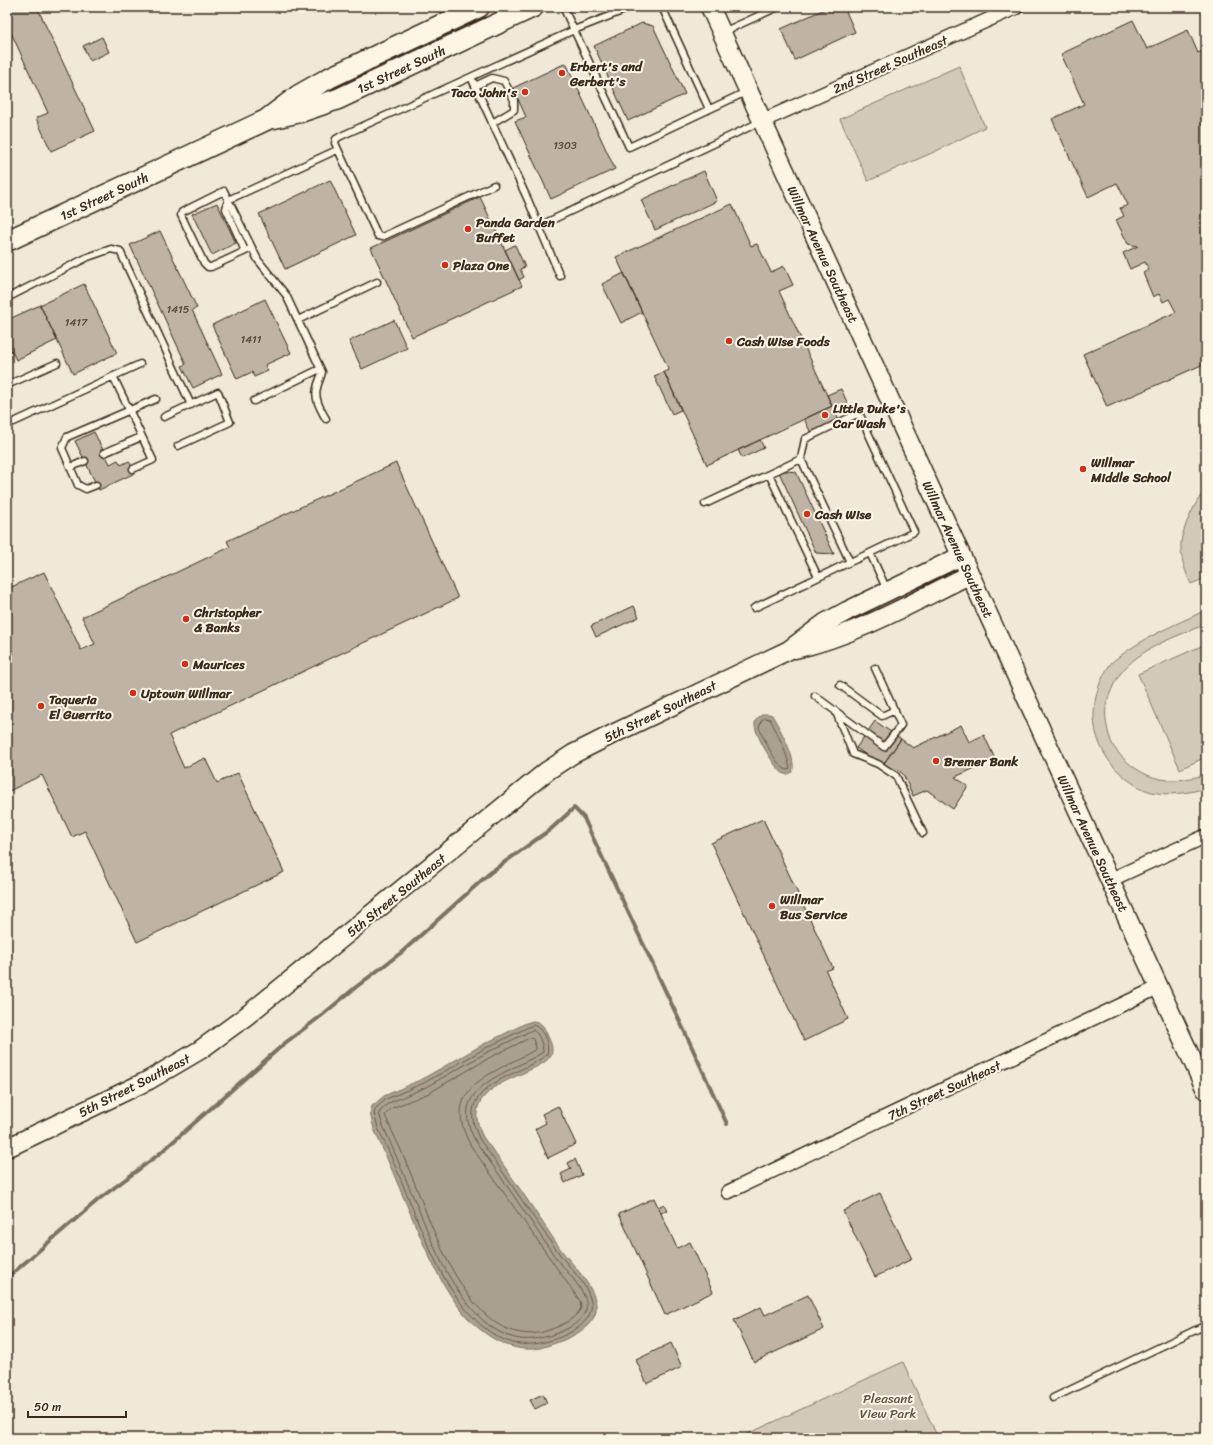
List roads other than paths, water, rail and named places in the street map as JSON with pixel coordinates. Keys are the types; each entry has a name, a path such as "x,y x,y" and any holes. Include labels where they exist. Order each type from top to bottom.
{"main road":[{"name":"1st Street South","path":"266,120 299,95 329,78 479,7"},
{"name":"1st Street South","path":"7,241 266,120 300,112 338,98 533,7"}],"street":[{"name":"Willmar Avenue Southeast","path":"710,7 1206,1090"},
{"name":"2nd Street Southeast","path":"762,121 1017,7"},
{"name":"5th Street Southeast","path":"7,1148 149,1080 206,1046 245,1017 547,771 565,758 789,650 825,623 961,556"},
{"name":"5th Street Southeast","path":"789,650 822,642 858,629 969,575"},
{"path":"1110,880 1206,836"},
{"name":"7th Street Southeast","path":"728,1192 1159,987"}],"lane":[{"path":"563,7 629,147 748,91"},
{"path":"494,185 382,237 378,236 337,150 335,143 336,139 574,30 632,7"},
{"path":"662,7 709,109"},
{"path":"722,32 778,7"},
{"path":"471,77 539,226 560,276"},
{"path":"475,86 492,78 504,80 514,100 514,110 492,123"},
{"path":"539,226 762,121"},
{"path":"228,200 337,150"},
{"path":"252,248 208,267 204,263 181,215 182,212 185,209 224,191 258,260 286,295 322,372 317,387 316,396 326,419"},
{"path":"228,200 226,209 245,252"},
{"path":"7,298 88,257 111,249 120,251 191,405"},
{"path":"298,320 377,282"},
{"path":"7,386 57,363"},
{"path":"14,422 140,364"},
{"path":"254,401 320,369"},
{"path":"113,376 153,460 133,469"},
{"path":"164,417 218,392 230,422 178,446"},
{"path":"96,485 86,489 78,485 62,448 67,437 156,399"},
{"path":"754,608 914,532 859,413 806,439 801,459 850,562"},
{"path":"104,453 141,437"},
{"path":"705,504 801,459"},
{"path":"71,467 85,461"},
{"path":"769,474 818,577"},
{"path":"870,553 888,591"},
{"path":"814,696 884,747 901,725 875,668"},
{"path":"840,684 882,716 895,710"},
{"path":"836,712 853,754 878,764 896,776 923,833"},
{"path":"1053,1398 1206,1325"}],"water":[{"path":"763,714 772,715 787,744 793,767 792,772 789,774 784,774 775,765 757,734 755,721"},
{"path":"533,1021 541,1024 545,1029 551,1044 551,1055 541,1064 498,1085 489,1092 481,1100 477,1110 478,1122 483,1137 559,1247 587,1283 596,1302 596,1311 588,1325 573,1336 540,1348 530,1349 509,1346 499,1342 473,1323 457,1305 442,1281 422,1241 374,1129 370,1113 372,1106 384,1096 422,1079 482,1045"}],"waterway":[{"path":"7,1278 99,1199 158,1155 285,1043 402,952 491,872 551,829 574,808 584,818 727,1124"}],"place":[{"name":"Erbert's and Gerbert's","path":"562,73"},
{"name":"Taco John's","path":"525,92"},
{"name":"Panda Garden Buffet","path":"468,229"},
{"name":"Plaza One","path":"445,265"},
{"name":"Cash Wise Foods","path":"729,341"},
{"name":"Little Duke's Car Wash","path":"825,415"},
{"name":"Willmar Middle School","path":"1083,469"},
{"name":"Cash Wise","path":"807,514"},
{"name":"Christopher & Banks","path":"186,619"},
{"name":"Maurices","path":"185,664"},
{"name":"Uptown Willmar","path":"133,693"},
{"name":"Taqueria El Guerrito","path":"41,706"},
{"name":"Bremer Bank","path":"936,761"},
{"name":"Willmar Bus Service","path":"772,906"}],"park label":[{"name":"Pleasant View Park","path":"888,1406"}]}
